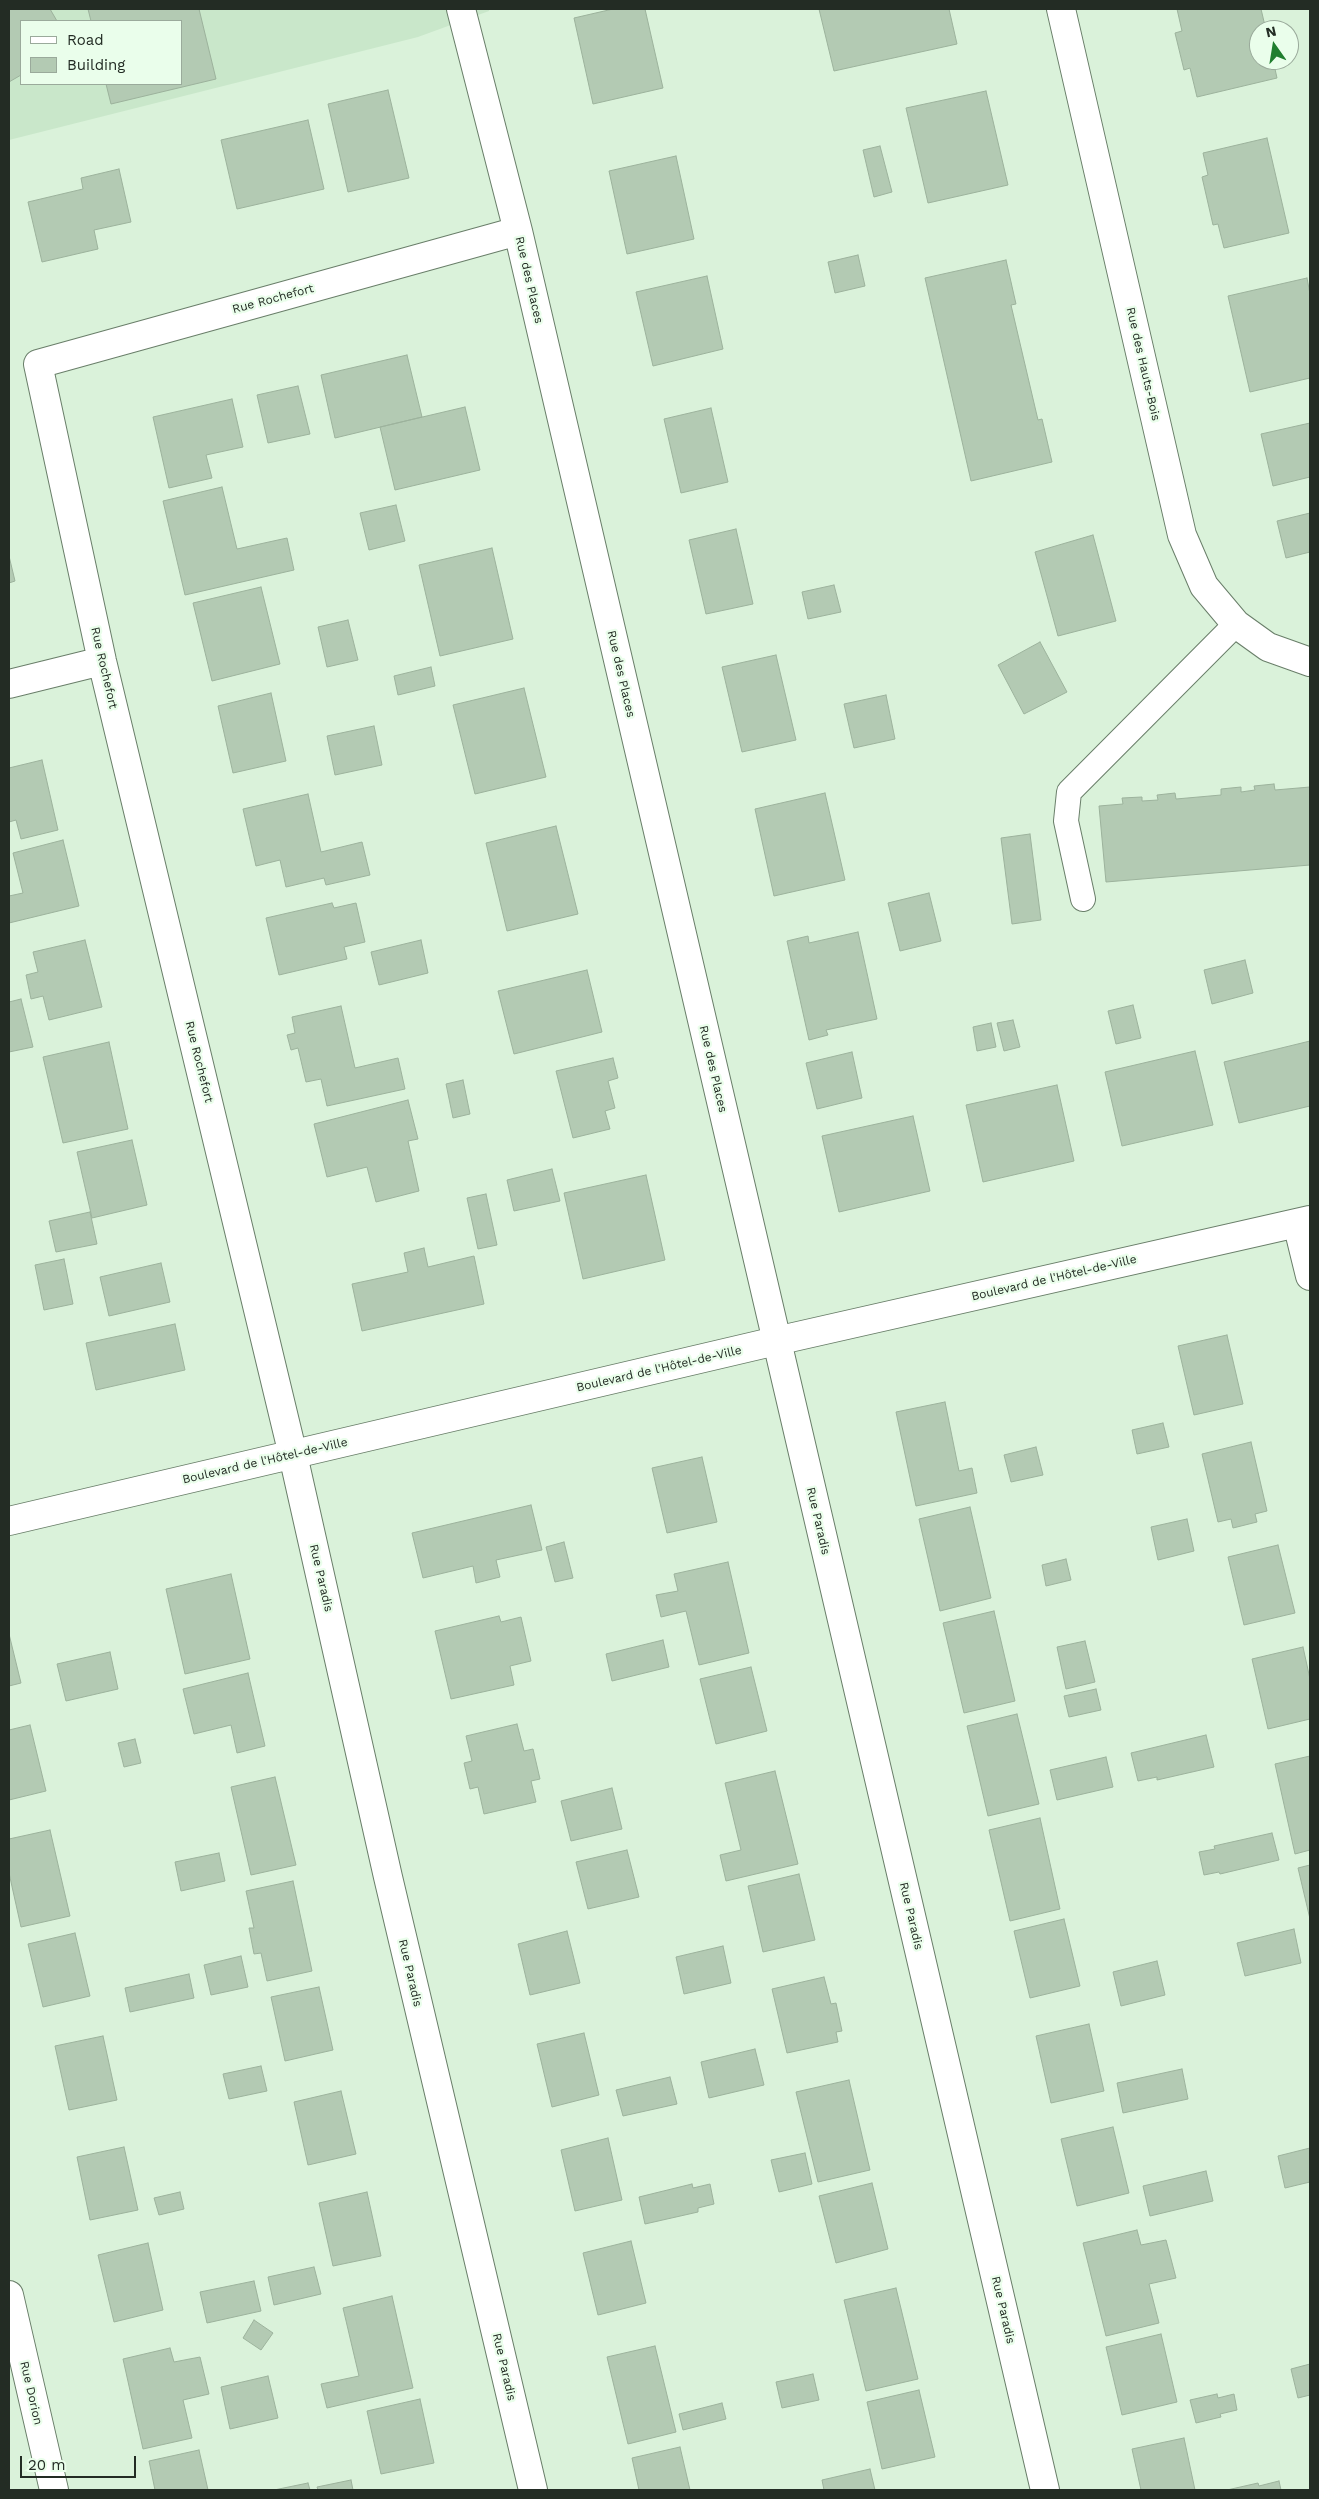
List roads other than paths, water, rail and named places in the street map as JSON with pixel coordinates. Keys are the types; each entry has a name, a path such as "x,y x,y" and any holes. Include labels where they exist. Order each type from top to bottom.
{"street":[{"name":"Rue des Places","path":"461,9 518,231 776,1341"},
{"name":"Rue des Hauts-Bois","path":"1060,9 1182,536 1204,586 1236,624 1268,648 1310,662"},
{"name":"Rue Rochefort","path":"293,1455 102,661 38,364 518,231"},
{"path":"9,684 102,661"},
{"path":"1304,1222 1310,1276"},
{"name":"Boulevard de l'Hôtel-de-Ville","path":"9,1521 776,1341 1304,1222"},
{"name":"Rue Paradis","path":"776,1341 1045,2490"},
{"name":"Rue Paradis","path":"293,1455 388,1877 532,2490"},
{"name":"Rue Dorion","path":"9,2295 54,2490"}],"lane":[{"path":"1083,899 1066,821 1069,792 1236,624"}]}
